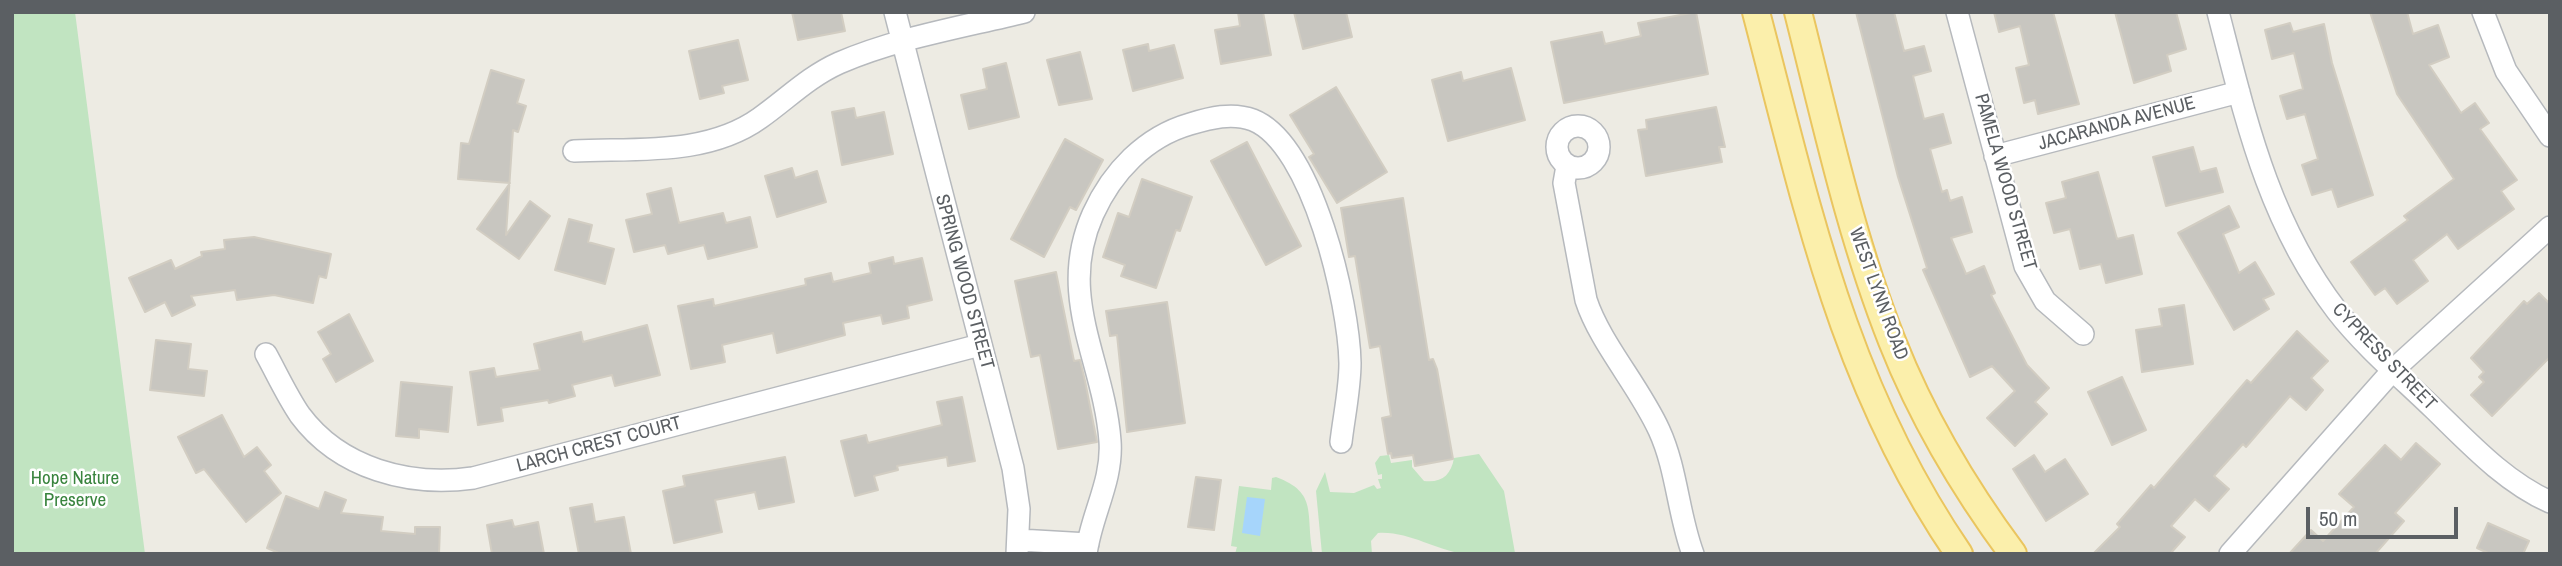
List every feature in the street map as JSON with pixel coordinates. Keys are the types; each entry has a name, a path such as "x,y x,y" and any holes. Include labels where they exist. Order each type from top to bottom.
{"main road":[{"name":"WEST LYNN ROAD","path":"1756,12 1822,263 1852,352 1889,436 1938,523 1959,554"},
{"name":"WEST LYNN ROAD","path":"1798,12 1854,229 1893,342 1930,424 1958,473 2013,554"}],"street":[{"name":"SPRING WOOD STREET","path":"895,12 1013,468 1019,509 1018,547"},
{"path":"574,151 690,146 716,139 760,119 811,78 839,63 902,43 1024,12"},
{"name":"PAMELA WOOD STREET","path":"1957,12 2025,266 2045,301 2083,334"},
{"name":"CYPRESS STREET","path":"2218,12 2260,166 2277,212 2297,251 2339,313 2393,370 2505,475 2550,502"},
{"path":"2483,12 2506,71 2550,136"},
{"name":"JACARANDA AVENUE","path":"1995,156 2239,92"},
{"path":"1018,547 1087,549 1108,476 1110,443 1106,406 1080,314 1080,260 1085,234 1106,188 1123,165 1142,149 1179,127 1218,117 1252,120 1265,127 1298,170 1321,217 1335,266 1346,327 1350,363 1341,442"},
{"path":"1567,166 1564,183 1586,299 1591,314 1641,392 1661,433 1675,475 1693,554"},
{"path":"2230,554 2393,370 2550,227"},
{"name":"LARCH CREST COURT","path":"266,354 301,415 348,458 400,476 448,481 473,478 980,345"}],"green space":[{"name":"Hope Nature Preserve","path":"12,12 75,12 145,554 12,554"},
{"path":"1479,454 1504,491 1515,553 1465,554 1400,535 1378,533 1371,541 1372,554 1322,554 1316,491 1325,472 1330,492 1354,493 1374,485 1377,489 1381,488 1378,479 1382,479 1382,474 1378,475 1375,463 1380,456 1389,455 1391,463 1412,460 1412,467 1424,481 1436,481 1445,477 1454,458"},
{"path":"1276,477 1299,490 1308,506 1313,554 1235,554 1237,547 1231,546 1239,486 1271,490 1272,478"}],"water":[{"path":"1247,497 1265,499 1260,536 1242,533"}],"building":[{"path":"792,12 841,12 845,31 798,40"},
{"path":"1238,12 1263,12 1271,55 1221,64 1215,30 1240,26"},
{"path":"1294,12 1346,12 1352,37 1303,49"},
{"path":"1696,12 1708,74 1564,103 1551,42 1602,32 1605,44 1641,36 1638,23"},
{"path":"1856,12 1894,12 1904,51 1924,46 1931,71 1913,76 1924,119 1943,114 1951,143 1930,149 1942,192 1947,190 1950,201 1962,197 1972,232 1951,238 1966,274 1984,266 1995,293 1991,295 2027,365 2049,388 2035,402 2047,414 2015,446 1987,418 2015,391 1992,366 1970,377 1923,270 1927,268 1898,177"},
{"path":"1994,12 2053,12 2079,104 2038,114 2035,100 2024,103 2016,68 2029,65 2020,26 1999,32"},
{"path":"2115,12 2176,12 2186,49 2167,55 2171,71 2134,83"},
{"path":"2370,12 2407,12 2413,34 2438,25 2449,57 2429,65 2461,113 2475,103 2489,123 2480,129 2517,180 2501,191 2514,209 2458,249 2447,234 2413,260 2428,281 2397,304 2385,288 2375,295 2351,262 2408,220 2404,216 2454,179 2397,94"},
{"path":"2290,23 2293,32 2324,24 2332,63 2373,195 2338,207 2332,189 2312,195 2302,165 2318,159 2305,114 2287,119 2280,96 2303,89 2294,53 2272,59 2265,30"},
{"path":"738,40 748,80 722,86 724,93 700,99 689,51"},
{"path":"1148,44 1149,51 1174,45 1183,78 1133,91 1123,50"},
{"path":"1080,52 1092,99 1059,105 1047,60"},
{"path":"1006,63 1019,117 969,129 961,95 987,89 983,69"},
{"path":"1511,68 1525,120 1448,141 1432,80 1461,72 1463,81"},
{"path":"491,70 524,80 517,103 526,106 518,132 513,130 509,183 458,179 461,143 469,144"},
{"path":"1336,87 1387,172 1337,203 1309,157 1314,154 1290,115"},
{"path":"1716,107 1725,147 1719,147 1722,162 1646,176 1638,130 1647,129 1646,120"},
{"path":"854,108 856,118 884,112 893,154 842,165 832,112"},
{"path":"1065,139 1103,160 1076,210 1070,207 1044,257 1011,239"},
{"path":"1247,142 1301,246 1266,265 1211,161"},
{"path":"2193,147 2200,172 2216,168 2223,192 2166,206 2153,157"},
{"path":"792,168 795,178 817,171 826,202 777,217 765,176"},
{"path":"2098,172 2117,239 2133,235 2142,274 2106,283 2101,264 2080,269 2070,229 2054,233 2046,203 2066,198 2062,182"},
{"path":"1142,179 1192,197 1180,231 1176,230 1156,288 1121,276 1125,265 1103,257 1118,213 1129,217"},
{"path":"509,184 506,235 530,201 550,216 519,259 477,229"},
{"path":"671,188 679,223 723,213 726,223 750,217 757,247 708,259 704,245 668,254 665,245 634,252 626,220 652,214 647,194"},
{"path":"1403,198 1429,360 1433,359 1437,369 1453,459 1415,466 1413,455 1392,458 1391,453 1388,454 1382,418 1391,416 1380,346 1370,348 1355,256 1349,257 1341,208"},
{"path":"2229,206 2239,227 2223,234 2239,273 2255,262 2274,294 2263,299 2269,309 2234,330 2178,233"},
{"path":"569,219 592,225 588,242 614,249 605,284 555,270"},
{"path":"254,237 331,254 326,278 319,276 313,303 274,295 237,300 235,290 191,296 195,305 172,316 165,302 145,312 129,278 171,260 175,269 202,256 201,252 225,249 224,240"},
{"path":"893,257 894,264 922,258 932,300 907,306 909,318 883,324 881,315 843,323 845,335 777,353 773,333 722,345 725,362 691,369 678,306 713,299 714,306 806,285 805,279 831,273 833,282 871,273 869,263"},
{"path":"1056,272 1074,361 1080,360 1097,442 1058,449 1040,355 1031,357 1015,281"},
{"path":"2539,293 2550,304 2550,357 2492,416 2471,395 2484,382 2479,377 2484,372 2471,358 2524,301 2527,304"},
{"path":"1167,302 1185,423 1127,432 1117,335 1110,336 1106,311"},
{"path":"2184,305 2193,364 2142,372 2136,330 2162,326 2159,309"},
{"path":"349,314 373,361 336,382 323,359 331,354 318,332"},
{"path":"647,325 660,375 615,386 612,375 572,385 575,396 549,403 548,400 501,408 503,421 478,425 470,372 494,368 496,377 540,370 534,344 581,332 583,342"},
{"path":"2297,331 2328,361 2311,378 2323,390 2306,410 2290,396 2246,447 2243,444 2214,476 2229,489 2209,511 2195,499 2171,526 2185,537 2170,554 2093,554 2120,527 2117,524 2151,485 2154,488 2247,380 2251,383"},
{"path":"156,340 191,344 188,369 207,371 204,396 150,390"},
{"path":"2122,377 2146,430 2112,445 2088,392"},
{"path":"401,382 452,387 448,432 419,429 419,438 396,436"},
{"path":"962,397 975,461 948,466 947,457 897,466 898,470 874,476 878,490 855,496 841,441 866,435 868,443 942,425 937,402"},
{"path":"222,415 244,457 257,447 271,465 264,471 281,493 246,522 204,469 196,473 178,437"},
{"path":"2416,443 2440,464 2395,513 2404,521 2375,554 2289,554 2311,530 2323,541 2354,507 2339,494 2385,445 2401,460"},
{"path":"2034,455 2045,472 2065,459 2088,494 2046,521 2013,469"},
{"path":"785,457 794,502 759,509 755,492 715,500 722,532 674,543 663,491 685,486 683,476"},
{"path":"1196,477 1221,480 1214,530 1188,527"},
{"path":"325,492 346,500 341,513 383,517 381,531 415,534 415,527 440,527 439,554 281,554 267,548 286,496 319,509"},
{"path":"592,504 595,522 624,517 631,554 579,554 570,508"},
{"path":"512,520 514,527 538,522 544,554 492,554 487,525"},
{"path":"2488,523 2529,541 2523,554 2490,554 2477,548"}]}
